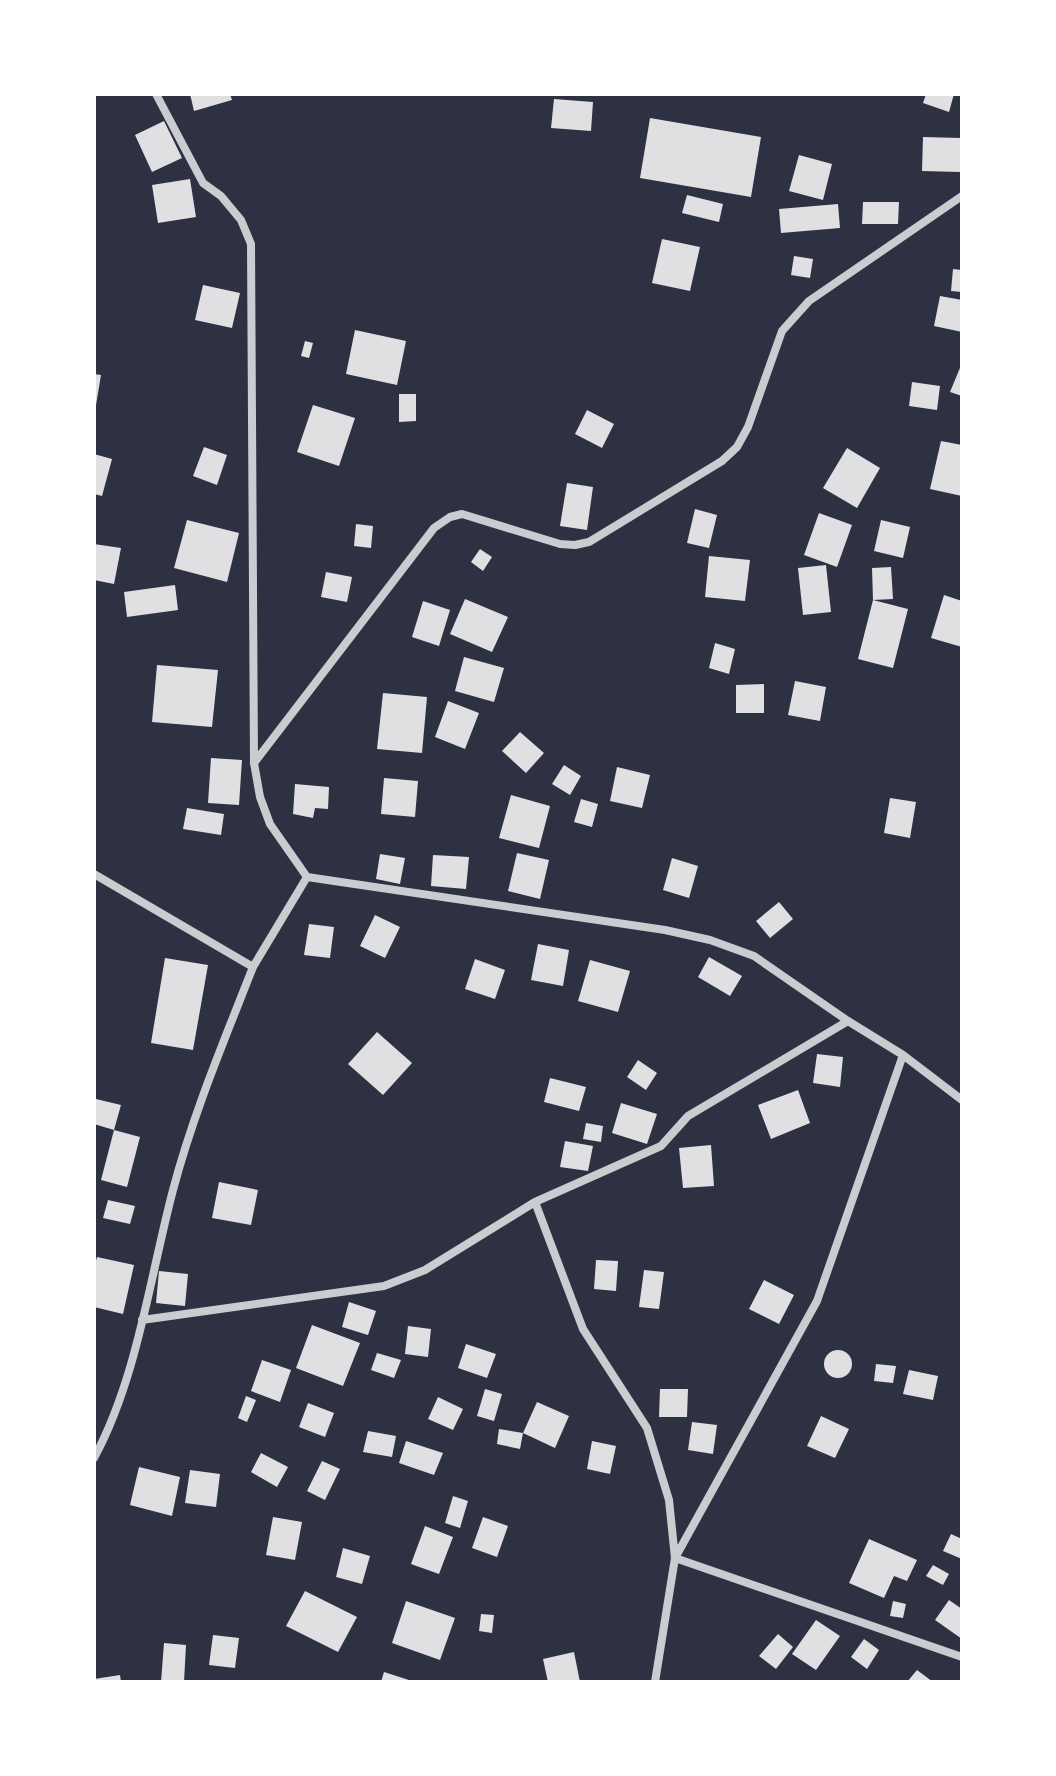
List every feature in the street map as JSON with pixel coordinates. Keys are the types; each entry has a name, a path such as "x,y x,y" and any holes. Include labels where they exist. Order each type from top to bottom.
{"street":[{"path":"156,94 203,183 221,196 241,220 251,244 254,763 260,797 270,824 307,877 665,930 710,940 754,956 903,1055 962,1100"},
{"path":"254,763 434,528 450,517 462,514 560,544 589,542 722,461 737,447 748,427 782,331 796,314 809,301 962,196"},
{"path":"94,874 253,967"},
{"path":"94,1458 109,1429 142,1320 173,1189 197,1109 253,967 307,877"},
{"path":"142,1320 384,1286 425,1270 535,1202 661,1146 688,1116 848,1021"},
{"path":"675,1558 817,1301 903,1055"},
{"path":"535,1202 583,1329 647,1428 669,1500 675,1558 655,1682"},
{"path":"675,1558 962,1657"}],"building":[{"path":"190,94 230,94 232,100 194,111"},
{"path":"926,94 954,94 949,112 923,103"},
{"path":"554,99 593,102 591,131 551,128"},
{"path":"650,118 761,137 751,197 640,178"},
{"path":"164,121 182,158 152,172 135,135"},
{"path":"923,137 961,138 960,172 922,171"},
{"path":"799,155 832,164 823,200 789,191"},
{"path":"190,179 196,217 158,223 152,185"},
{"path":"687,195 723,204 719,222 682,213"},
{"path":"863,202 899,202 898,224 862,224"},
{"path":"838,204 840,228 781,233 779,209"},
{"path":"662,239 700,247 690,291 652,283"},
{"path":"794,256 813,259 810,278 791,275"},
{"path":"953,269 962,270 962,292 951,291"},
{"path":"203,285 240,293 232,328 195,320"},
{"path":"940,296 962,300 962,332 934,326"},
{"path":"355,330 406,341 397,385 346,374"},
{"path":"305,341 313,343 309,358 301,356"},
{"path":"962,363 962,396 950,392"},
{"path":"94,374 101,375 96,405 94,405"},
{"path":"912,382 940,386 937,410 909,406"},
{"path":"399,394 416,394 416,421 399,422"},
{"path":"313,405 355,418 339,466 297,452"},
{"path":"587,410 614,424 602,448 575,434"},
{"path":"941,441 962,445 962,496 930,489"},
{"path":"204,447 227,455 217,485 193,476"},
{"path":"847,448 880,468 857,508 823,488"},
{"path":"94,454 112,459 102,496 94,494"},
{"path":"567,483 593,487 587,530 560,526"},
{"path":"695,509 717,515 709,548 687,543"},
{"path":"819,513 852,525 837,567 804,555"},
{"path":"187,520 239,533 227,582 174,568"},
{"path":"881,520 910,527 903,558 874,551"},
{"path":"356,524 373,526 371,548 354,546"},
{"path":"94,544 121,548 114,584 94,580"},
{"path":"480,549 492,557 483,571 471,562"},
{"path":"709,556 750,560 745,601 705,597"},
{"path":"826,565 831,612 803,615 798,568"},
{"path":"891,567 893,599 873,600 872,568"},
{"path":"326,572 352,577 347,602 321,597"},
{"path":"175,585 178,610 127,617 124,592"},
{"path":"944,595 962,601 962,647 931,638"},
{"path":"465,599 508,617 492,652 450,634"},
{"path":"873,600 908,609 893,668 858,659"},
{"path":"423,601 450,610 439,646 412,637"},
{"path":"715,643 735,649 729,674 709,668"},
{"path":"464,657 504,668 494,702 455,691"},
{"path":"157,665 218,670 212,727 152,722"},
{"path":"795,681 826,687 820,721 788,715"},
{"path":"764,684 764,713 736,713 736,685"},
{"path":"383,693 427,697 422,753 377,749"},
{"path":"448,701 479,713 465,749 435,737"},
{"path":"520,732 544,753 526,773 502,751"},
{"path":"211,758 242,760 239,805 208,803"},
{"path":"564,765 581,776 570,795 552,784"},
{"path":"617,767 650,775 642,808 610,801"},
{"path":"384,778 418,781 415,817 381,814"},
{"path":"295,784 329,787 328,809 315,808 313,818 293,814"},
{"path":"511,795 550,806 539,848 499,838"},
{"path":"890,798 916,802 910,838 884,833"},
{"path":"581,799 598,804 592,827 574,822"},
{"path":"187,808 224,814 221,835 183,829"},
{"path":"517,853 549,860 540,899 508,891"},
{"path":"380,854 405,858 400,884 376,879"},
{"path":"433,855 469,857 466,889 431,886"},
{"path":"672,858 698,866 689,898 663,890"},
{"path":"779,902 793,919 770,938 756,921"},
{"path":"375,915 400,927 385,958 360,946"},
{"path":"309,924 334,927 330,958 304,955"},
{"path":"538,944 569,950 563,986 531,980"},
{"path":"709,957 742,976 730,996 698,977"},
{"path":"165,958 208,965 193,1050 151,1043"},
{"path":"475,959 505,970 495,999 465,989"},
{"path":"590,960 630,971 618,1012 578,1001"},
{"path":"377,1032 412,1063 383,1095 348,1064"},
{"path":"817,1054 843,1057 840,1087 813,1083"},
{"path":"638,1060 657,1073 646,1090 627,1077"},
{"path":"550,1078 586,1087 579,1111 544,1102"},
{"path":"798,1090 810,1123 771,1139 758,1105"},
{"path":"96,1099 121,1105 114,1130 94,1124"},
{"path":"621,1103 657,1114 647,1144 612,1133"},
{"path":"586,1123 603,1126 601,1142 583,1139"},
{"path":"114,1130 140,1137 127,1187 101,1180"},
{"path":"565,1141 593,1146 588,1171 560,1167"},
{"path":"711,1145 714,1186 683,1188 679,1148"},
{"path":"219,1182 258,1190 251,1225 212,1218"},
{"path":"108,1200 135,1206 130,1224 103,1218"},
{"path":"97,1257 134,1265 123,1314 94,1307"},
{"path":"596,1260 618,1261 616,1291 594,1289"},
{"path":"644,1270 664,1272 659,1309 639,1307"},
{"path":"159,1271 188,1274 185,1306 156,1303"},
{"path":"764,1280 794,1295 779,1324 749,1309"},
{"path":"349,1302 376,1311 368,1335 342,1327"},
{"path":"312,1325 360,1343 343,1386 296,1368"},
{"path":"408,1326 431,1329 428,1357 405,1354"},
{"path":"466,1344 496,1354 487,1378 458,1368"},
{"path":"838,1350 848,1354 852,1364 848,1374 838,1378 828,1374 824,1364 828,1354"},
{"path":"377,1353 401,1360 394,1378 371,1370"},
{"path":"262,1360 291,1370 280,1402 251,1391"},
{"path":"876,1364 896,1366 893,1383 874,1381"},
{"path":"909,1370 938,1376 933,1400 903,1394"},
{"path":"485,1389 502,1394 494,1421 477,1416"},
{"path":"660,1389 688,1389 687,1417 659,1417"},
{"path":"246,1396 256,1400 247,1422 238,1418"},
{"path":"438,1397 463,1409 453,1430 428,1419"},
{"path":"537,1402 569,1416 555,1448 523,1433"},
{"path":"308,1403 334,1413 325,1437 299,1427"},
{"path":"821,1416 849,1429 835,1458 807,1446"},
{"path":"692,1422 717,1425 713,1454 688,1450"},
{"path":"499,1429 523,1433 520,1449 497,1444"},
{"path":"368,1431 396,1436 392,1457 363,1452"},
{"path":"406,1441 443,1453 434,1475 399,1463"},
{"path":"592,1441 616,1446 610,1474 587,1469"},
{"path":"261,1453 288,1467 277,1487 251,1472"},
{"path":"322,1461 340,1469 325,1500 307,1491"},
{"path":"139,1467 180,1477 172,1516 130,1505"},
{"path":"190,1470 220,1474 216,1507 185,1503"},
{"path":"453,1496 468,1501 460,1528 445,1523"},
{"path":"273,1517 302,1522 295,1560 266,1555"},
{"path":"483,1517 508,1526 497,1557 472,1548"},
{"path":"425,1526 453,1537 439,1574 411,1564"},
{"path":"951,1534 962,1539 962,1559 943,1551"},
{"path":"869,1539 917,1560 907,1581 894,1576 884,1598 849,1583"},
{"path":"343,1548 370,1556 362,1584 336,1577"},
{"path":"933,1565 949,1574 943,1585 926,1576"},
{"path":"305,1591 357,1617 338,1652 286,1626"},
{"path":"949,1600 962,1609 962,1639 935,1620"},
{"path":"406,1601 455,1618 440,1660 392,1643"},
{"path":"893,1601 906,1604 903,1618 890,1616"},
{"path":"481,1614 494,1615 492,1633 479,1631"},
{"path":"816,1620 840,1636 816,1670 792,1654"},
{"path":"778,1634 793,1647 776,1669 759,1656"},
{"path":"213,1635 239,1638 235,1668 209,1665"},
{"path":"864,1639 879,1650 867,1669 851,1657"},
{"path":"164,1643 186,1645 184,1682 161,1682"},
{"path":"574,1652 580,1682 548,1682 543,1659"},
{"path":"917,1670 933,1682 907,1682"},
{"path":"384,1672 412,1681 412,1682 381,1682"},
{"path":"120,1675 121,1682 94,1682 94,1679"}]}
